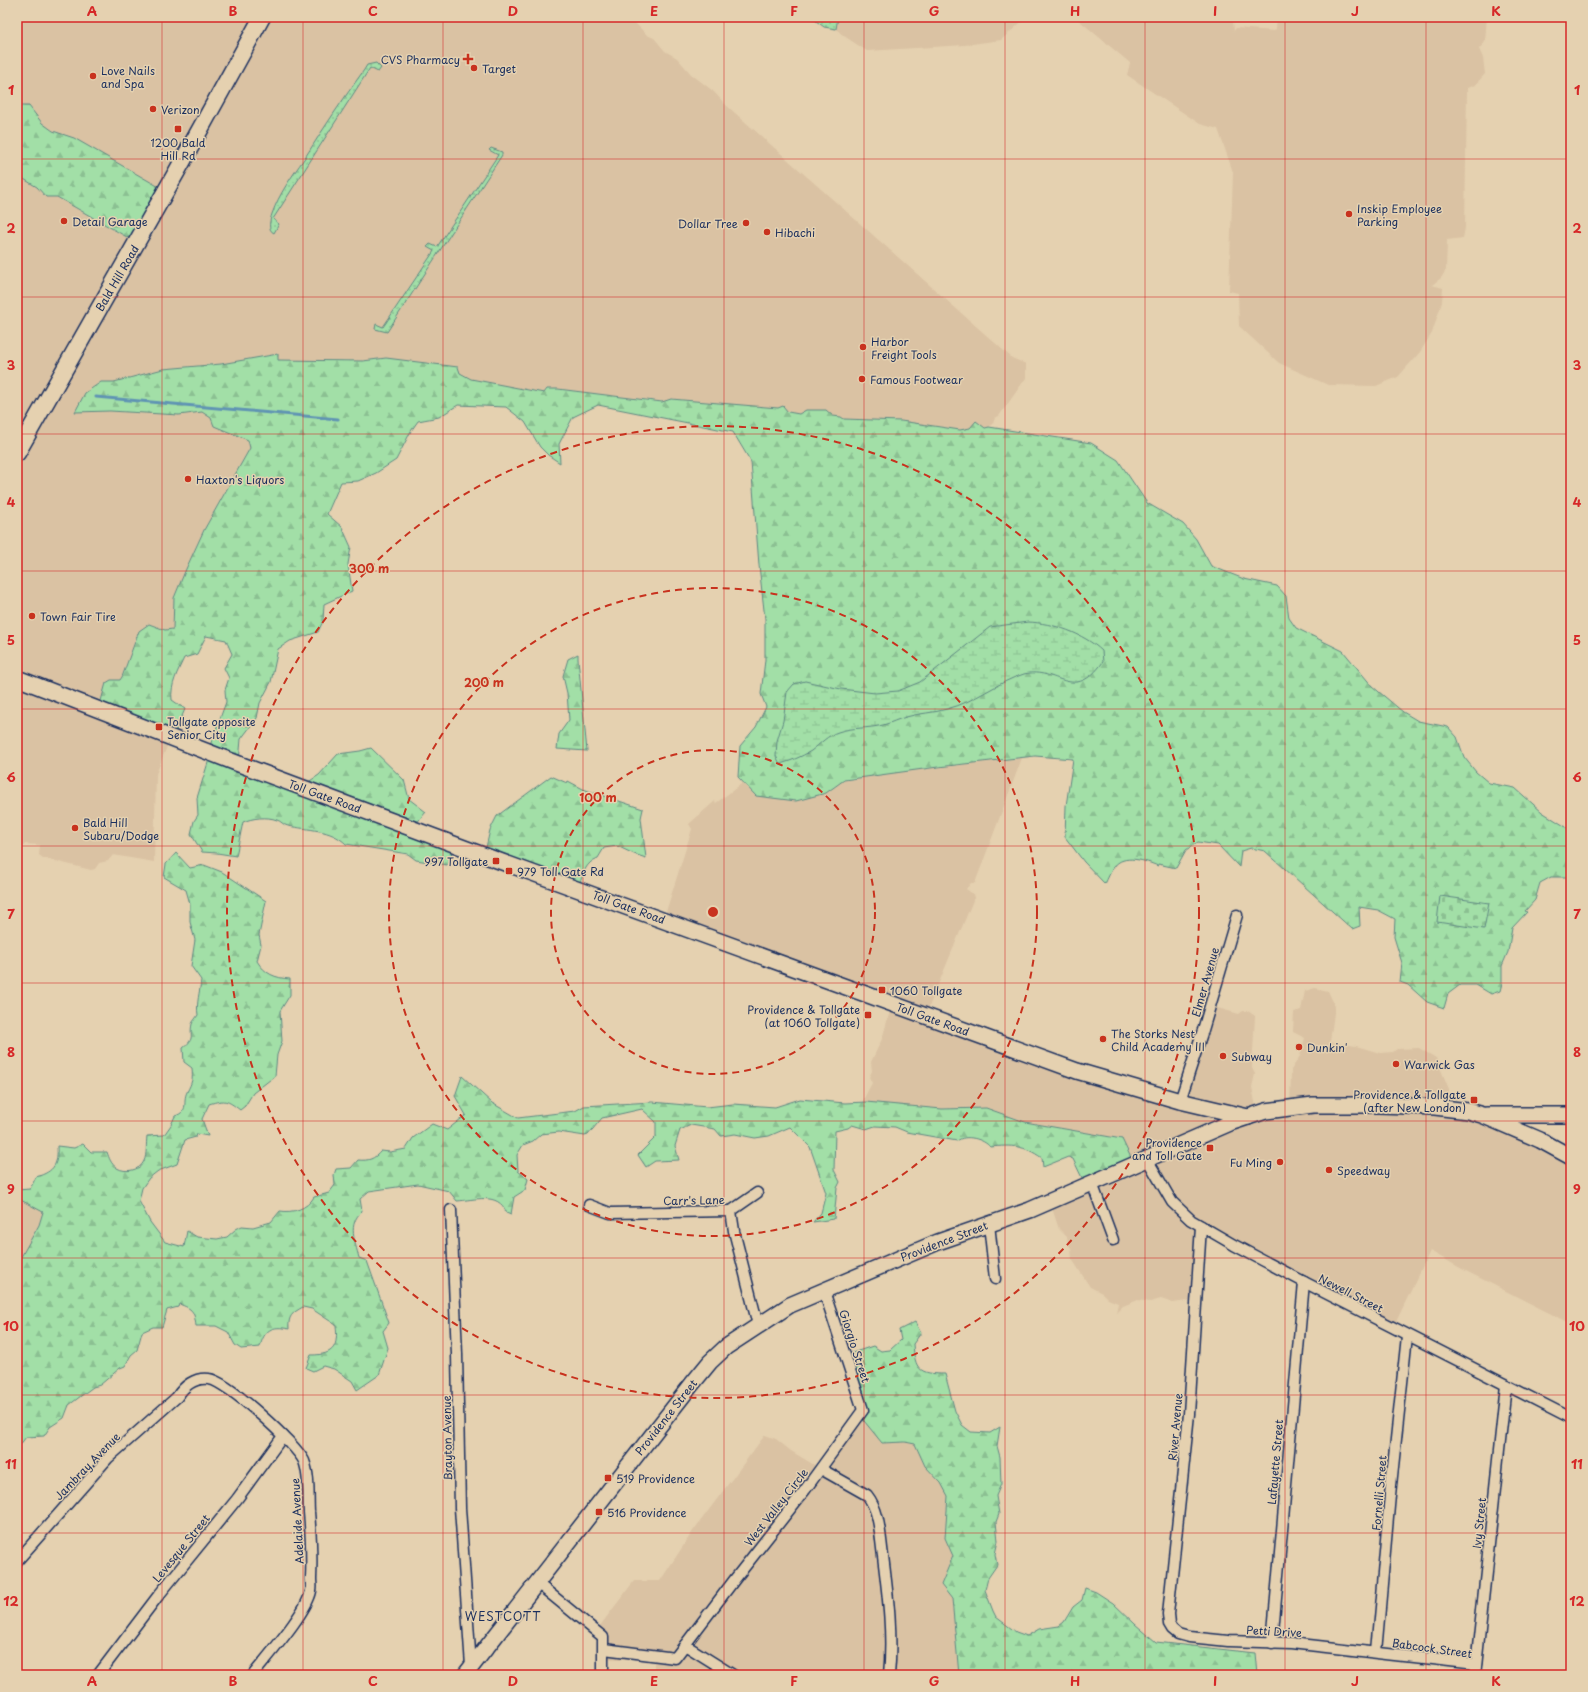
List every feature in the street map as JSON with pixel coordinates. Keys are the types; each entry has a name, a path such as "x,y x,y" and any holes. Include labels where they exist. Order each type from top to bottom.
{"main road":[{"name":"Bald Hill Road","path":"17,453 173,180 262,17"},
{"name":"Toll Gate Road","path":"17,678 483,855 1068,1068 1180,1101 1248,1117"},
{"name":"Providence Street","path":"468,1671 536,1582 710,1362 726,1347 790,1305 938,1242 1030,1210 1147,1159 1266,1111 1313,1105 1379,1104 1435,1107 1468,1111 1482,1115 1540,1140 1571,1157"},
{"path":"1482,1115 1571,1115"}],"street":[{"name":"Elmer Avenue","path":"1180,1101 1237,915"},
{"name":"Newell Street","path":"1147,1159 1172,1202 1191,1220 1407,1336 1571,1418"},
{"path":"1092,1183 1113,1240"},
{"path":"731,1211 757,1193"},
{"name":"Carr's Lane","path":"588,1205 610,1213 731,1211 734,1231 758,1325"},
{"name":"Brayton Avenue","path":"451,1210 457,1354 460,1508 468,1671"},
{"path":"989,1224 995,1279"},
{"name":"River Avenue","path":"1172,1629 1169,1624 1168,1614 1189,1414 1201,1226"},
{"name":"Lafayette Street","path":"1272,1643 1304,1282"},
{"name":"Giorgio Street","path":"821,1469 863,1410 824,1291"},
{"name":"Fornelli Street","path":"1376,1652 1390,1495 1407,1336"},
{"name":"Adelaide Avenue","path":"199,1380 205,1378 214,1380 225,1386 267,1420 302,1457 307,1473 312,1548 311,1593 299,1615 253,1675"},
{"name":"Jambray Avenue","path":"17,1560 108,1458 177,1397 189,1383 199,1380"},
{"name":"Ivy Street","path":"1476,1664 1506,1385"},
{"name":"Levesque Street","path":"98,1675 158,1596 237,1499 283,1436"},
{"name":"West Valley Circle","path":"604,1650 675,1658 821,1469 867,1495 872,1501 876,1514 888,1590 891,1622 891,1655 889,1675"},
{"path":"536,1582 603,1637 604,1675"},
{"name":"Petti Drive","path":"1172,1629 1178,1634 1189,1637 1228,1641 1291,1643 1376,1652"},
{"path":"685,1645 733,1675"},
{"name":"Babcock Street","path":"1376,1652 1476,1664 1475,1675"}],"shaded area":[{"path":"17,17 629,17 647,35 654,38 665,51 677,58 691,74 713,91 726,105 1012,358 1026,364 1026,378 999,416 995,418 989,427 982,427 976,421 970,428 960,430 901,421 844,419 841,417 799,414 787,412 783,406 779,408 671,399 663,402 558,389 547,389 544,393 471,379 460,373 386,358 363,361 278,360 278,354 221,364 163,369 114,382 100,382 85,393 75,412 110,411 179,415 202,412 211,418 214,426 248,440 250,448 204,530 174,598 173,629 165,630 149,624 139,631 122,677 120,680 111,680 170,739 156,774 154,862 113,855 108,861 99,863 95,869 91,870 43,858 39,855 40,845 25,844 17,855 17,175 37,187 46,197 57,197 138,244 74,138 53,131 42,123 29,106 17,106"},
{"path":"838,17 1027,17 1001,40 965,45 867,51 836,29"},
{"path":"1075,17 1228,17 1233,21 1234,31 1236,28 1274,31 1276,29 1277,17 1487,17 1485,42 1479,49 1483,58 1485,74 1475,85 1467,88 1465,228 1463,238 1447,240 1446,270 1441,278 1432,285 1443,288 1442,302 1432,333 1420,352 1398,377 1376,386 1328,385 1279,363 1239,326 1238,293 1229,291 1233,172 1218,129 1200,124 1127,75 1130,63"},
{"path":"1022,758 975,883 971,883 966,889 973,894 974,898 926,1014 1178,1097 1214,1007 1239,1014 1243,1011 1248,1011 1255,1016 1252,1068 1255,1074 1252,1087 1257,1112 1290,1108 1291,1070 1300,1056 1305,1038 1293,1032 1294,1012 1301,1010 1305,991 1315,988 1328,991 1335,1006 1330,1042 1356,1046 1380,1053 1393,1052 1397,1049 1419,1048 1436,1058 1449,1089 1448,1111 1467,1112 1571,1158 1571,1324 1464,1270 1430,1251 1393,1328 1206,1230 1193,1300 1173,1303 1161,1299 1150,1302 1138,1300 1123,1306 1116,1313 1118,1303 1108,1299 1102,1293 1090,1287 1072,1259 1071,1248 1068,1244 1067,1237 1059,1229 1049,1199 1083,1185 1122,1139 1025,1122 986,1108 942,1109 862,1102 872,1083 869,1077 872,1071 871,1062 882,1039 892,1004 665,915 692,829 689,824 715,801 716,803 742,782 756,796 826,793 844,780 938,767"},
{"path":"17,1197 43,1212 39,1225 17,1264"},
{"path":"860,1416 882,1443 905,1442 915,1444 925,1466 941,1483 948,1496 945,1538 953,1556 941,1585 952,1599 959,1675 654,1675 654,1659 607,1659 596,1631 634,1581 660,1581 693,1531 765,1435 776,1439 791,1451 821,1469"}],"green space":[{"path":"811,17 838,17 836,29 824,27"},
{"path":"376,63 381,68 378,72 370,68 273,219 279,224 274,233 272,232 270,230 270,219 278,199 286,185 367,65"},
{"path":"17,106 29,106 42,123 53,131 74,138 168,192 139,244 57,197 46,197 37,187 17,175"},
{"path":"491,148 502,152 502,155 387,332 375,329 376,324 383,327 434,251 427,247 430,244 437,247 498,155 489,150"},
{"path":"278,354 278,360 363,361 386,358 458,367 460,373 471,379 544,393 547,389 558,389 662,402 671,399 778,408 783,406 788,412 799,414 806,410 826,410 833,416 844,419 901,421 960,430 970,428 976,421 985,428 989,427 1091,443 1118,460 1147,503 1183,524 1196,539 1211,566 1244,579 1277,586 1286,596 1289,618 1296,628 1343,651 1372,686 1403,712 1418,721 1448,727 1457,737 1464,757 1476,772 1489,783 1515,788 1542,812 1566,827 1571,832 1571,877 1551,877 1540,883 1535,900 1525,911 1527,912 1512,928 1508,952 1502,966 1502,983 1500,991 1491,994 1476,985 1460,985 1448,994 1444,1008 1427,1002 1408,985 1400,982 1402,963 1394,937 1395,919 1378,910 1359,907 1360,926 1352,929 1265,851 1251,848 1241,851 1239,867 1218,845 1198,842 1186,850 1176,868 1158,864 1158,866 1135,859 1123,860 1114,867 1105,884 1084,862 1065,837 1066,806 1073,759 1035,756 844,780 826,793 796,801 756,796 738,777 740,746 756,727 766,707 761,694 765,660 765,619 751,462 733,432 598,405 573,417 559,444 560,463 548,455 540,447 525,422 506,407 458,405 439,417 418,421 396,460 376,473 358,481 341,482 327,514 342,527 351,547 348,564 352,591 324,604 323,621 318,632 290,641 278,649 271,682 260,703 257,718 241,739 239,762 302,786 319,775 338,754 371,748 404,780 409,799 426,812 414,826 456,842 447,865 416,860 408,854 346,844 333,835 311,829 288,826 277,820 264,818 251,819 243,822 236,856 202,852 191,834 194,821 198,815 197,798 211,753 208,751 226,702 225,690 229,678 224,668 232,654 226,640 206,636 197,654 184,658 175,678 172,689 172,700 185,709 173,738 99,708 106,683 111,680 120,680 122,677 139,631 149,624 165,630 173,629 174,598 204,530 250,448 248,440 214,426 211,418 202,412 179,415 110,411 75,412 85,393 101,382 114,382 163,369 221,364"},
{"path":"1028,622 1047,624 1077,634 1102,651 1103,662 1092,674 1083,680 1074,682 1036,673 1024,674 957,706 903,718 883,725 849,729 834,733 811,751 796,759 780,764 776,756 777,741 783,721 787,692 794,684 805,681 841,689 875,693 898,691 920,682 990,627"},
{"path":"578,654 587,751 557,749 559,734 569,720 567,693 563,676 568,659"},
{"path":"551,776 567,783 568,781 583,789 643,809 641,818 646,858 617,846 604,848 598,858 587,866 579,886 485,852 490,830 497,816"},
{"path":"176,853 190,868 204,865 222,872 266,901 259,935 261,945 257,961 267,972 280,978 290,979 290,995 280,1011 282,1041 277,1055 275,1076 253,1093 245,1106 240,1110 226,1101 219,1101 209,1104 202,1119 208,1136 197,1134 196,1137 185,1140 177,1164 158,1171 149,1178 142,1188 139,1201 150,1222 165,1242 184,1247 187,1231 197,1237 217,1239 227,1237 242,1226 253,1227 271,1222 280,1211 295,1211 308,1205 314,1197 329,1193 335,1185 334,1175 336,1169 351,1168 358,1160 371,1159 381,1151 390,1152 406,1149 413,1138 432,1124 447,1130 466,1115 455,1096 462,1076 492,1103 518,1118 575,1111 584,1106 652,1102 707,1107 733,1104 775,1107 800,1099 845,1103 866,1102 942,1109 986,1108 1025,1122 1122,1139 1133,1162 1084,1182 1073,1159 1068,1157 1043,1167 1042,1158 1023,1148 1005,1146 990,1147 974,1138 965,1138 957,1141 907,1132 895,1127 875,1126 866,1129 852,1125 848,1128 835,1131 834,1170 840,1182 837,1188 834,1219 813,1222 821,1213 826,1193 810,1147 790,1127 769,1136 755,1138 735,1134 721,1136 715,1129 691,1125 680,1130 675,1146 679,1160 655,1161 646,1167 638,1155 656,1137 656,1122 642,1109 602,1118 588,1135 585,1136 559,1132 541,1134 533,1141 523,1145 517,1155 518,1171 528,1179 525,1190 514,1197 511,1214 506,1212 503,1206 492,1199 457,1201 449,1191 418,1184 369,1191 360,1199 362,1211 357,1216 353,1228 354,1239 359,1258 367,1261 389,1323 383,1331 388,1348 379,1375 357,1390 352,1381 334,1369 323,1366 313,1371 306,1368 311,1355 319,1355 330,1351 335,1344 336,1339 336,1325 312,1309 303,1307 293,1313 289,1321 289,1329 273,1328 266,1333 260,1347 241,1349 235,1345 228,1332 216,1326 196,1326 192,1311 179,1304 178,1307 167,1310 162,1327 153,1327 142,1332 137,1350 131,1355 125,1366 120,1368 100,1385 93,1387 69,1405 64,1418 50,1427 44,1436 26,1437 20,1445 17,1458 17,1264 39,1225 43,1212 17,1198 17,1190 30,1189 36,1177 47,1172 54,1166 57,1158 57,1146 74,1148 83,1144 91,1152 107,1152 109,1159 120,1170 128,1171 136,1169 145,1159 147,1136 164,1135 175,1116 180,1114 184,1109 186,1096 192,1081 192,1068 184,1062 183,1048 191,1039 192,1024 198,1015 201,980 191,966 195,940 190,922 190,904 186,890 164,877 166,864"},
{"path":"1440,896 1489,903 1484,929 1437,922"},
{"path":"915,1322 921,1333 913,1344 917,1365 920,1369 929,1373 945,1374 955,1411 962,1425 971,1432 990,1433 1000,1427 997,1446 1000,1457 1001,1484 996,1496 999,1514 996,1522 998,1541 995,1554 997,1565 988,1578 985,1590 996,1617 1016,1632 1027,1636 1039,1629 1059,1626 1064,1622 1073,1607 1082,1600 1085,1588 1096,1592 1113,1603 1156,1642 1255,1653 1257,1675 959,1675 952,1599 941,1585 953,1556 945,1538 948,1496 941,1483 925,1466 915,1444 905,1442 882,1443 860,1416 849,1354 873,1346 881,1351 890,1350 901,1340 899,1330"}],"waterway":[{"path":"96,397 338,419"}],"place":[{"name":"CVS Pharmacy","path":"468,59"},
{"name":"Target","path":"474,68"},
{"name":"Love Nails and Spa","path":"93,76"},
{"name":"Verizon","path":"153,109"},
{"name":"1200 Bald Hill Rd","path":"178,129"},
{"name":"Inskip Employee Parking","path":"1349,214"},
{"name":"Detail Garage","path":"64,221"},
{"name":"Dollar Tree","path":"746,223"},
{"name":"Hibachi","path":"767,232"},
{"name":"Harbor Freight Tools","path":"863,347"},
{"name":"Famous Footwear","path":"862,379"},
{"name":"Haxton's Liquors","path":"188,479"},
{"name":"Town Fair Tire","path":"32,616"},
{"name":"Tollgate opposite Senior City","path":"159,727"},
{"name":"Bald Hill Subaru/Dodge","path":"75,828"},
{"name":"997 Tollgate","path":"496,861"},
{"name":"979 Toll Gate Rd","path":"509,871"},
{"name":"1060 Tollgate","path":"882,990"},
{"name":"Providence & Tollgate (at 1060 Tollgate)","path":"868,1015"},
{"name":"The Storks Nest Child Academy III","path":"1103,1039"},
{"name":"Dunkin'","path":"1299,1047"},
{"name":"Subway","path":"1223,1056"},
{"name":"Warwick Gas","path":"1396,1064"},
{"name":"Providence & Tollgate (after New London)","path":"1474,1100"},
{"name":"Providence and Toll Gate","path":"1210,1148"},
{"name":"Fu Ming","path":"1280,1162"},
{"name":"Speedway","path":"1329,1170"},
{"name":"519 Providence","path":"608,1478"},
{"name":"516 Providence","path":"599,1512"}],"district":[{"name":"WESTCOTT","path":"503,1616"}]}
